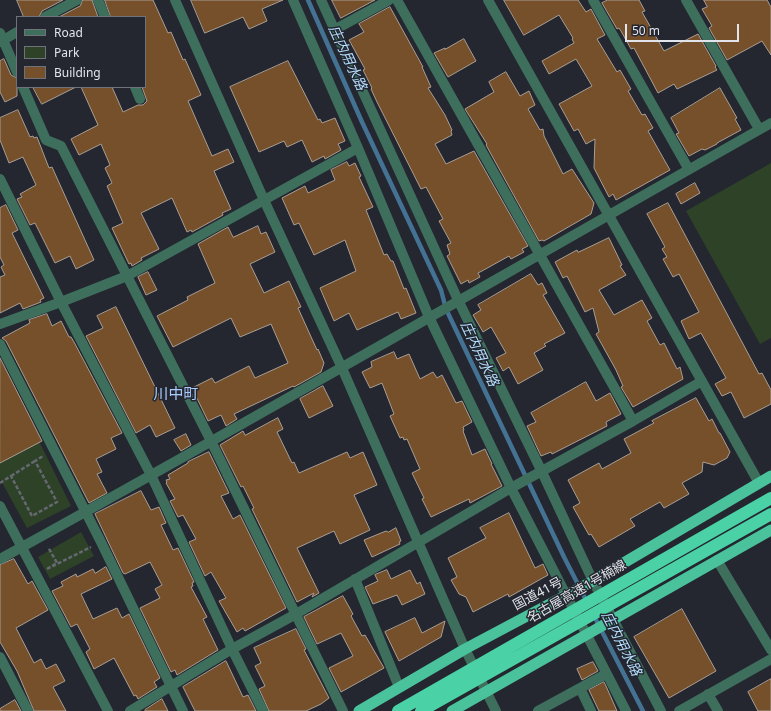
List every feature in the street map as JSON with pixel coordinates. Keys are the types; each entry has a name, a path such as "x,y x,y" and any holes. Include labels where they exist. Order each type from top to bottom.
{"highway":[{"name":"国道41号","path":"359,711 465,649 593,581 771,476"},
{"name":"名古屋高速1号楠線","path":"398,711 771,498"},
{"name":"名古屋高速1号楠線","path":"422,711 771,514"},
{"path":"452,711 771,530"}],"street":[{"path":"48,16 77,0"},
{"path":"98,0 105,16"},
{"path":"175,0 264,200 342,368 465,649 496,711"},
{"path":"293,0 433,314 565,595 626,711"},
{"path":"321,0 454,302 593,581 661,711"},
{"path":"334,30 389,0"},
{"path":"397,0 633,421"},
{"path":"488,0 759,483"},
{"path":"593,0 688,168"},
{"path":"686,0 759,130"},
{"path":"16,32 1,38 16,70"},
{"path":"23,88 46,140 61,146 211,441 343,711"},
{"path":"135,88 140,99"},
{"path":"0,559 342,368 454,302 608,216 688,168 771,123"},
{"path":"0,324 127,276 358,148"},
{"path":"0,179 61,302 151,475 232,650 263,711"},
{"path":"0,344 101,542 183,711"},
{"path":"130,711 514,486 633,421 702,381"},
{"path":"0,506 108,711"},
{"path":"717,560 771,650"},
{"path":"355,579 399,687"},
{"path":"0,657 28,711"},
{"path":"679,711 771,659"},
{"path":"538,711 606,674"},
{"path":"580,688 592,711"},
{"path":"708,694 718,711"}],"path":[{"path":"0,483 54,449"},
{"path":"11,476 32,516 57,502 35,461"},
{"path":"36,574 57,563 42,536"},
{"path":"36,574 101,542"}],"green space":[{"path":"771,163 771,338 760,344 686,211"},
{"path":"39,441 71,506 27,528 0,479 0,463"},
{"path":"81,532 94,556 50,579 38,557"}],"building":[{"path":"17,0 63,0 42,11 40,16 24,16"},
{"path":"83,0 92,0 98,16 61,16 80,6"},
{"path":"105,0 153,0 168,33 171,32 183,60 185,59 201,95 188,101 212,156 228,149 234,162 214,171 231,209 192,232 191,230 187,232 172,198 141,213 159,249 141,258 142,260 132,266 131,263 129,264 112,228 123,223 107,186 112,183 105,168 110,165 101,144 79,155 71,139 98,125 81,88 112,88 123,112 138,105 143,105 147,101 142,88 146,88 146,16 111,16"},
{"path":"191,0 283,0 262,9 267,21 249,29 243,17 205,33"},
{"path":"332,0 375,0 341,18"},
{"path":"504,0 578,0 586,12 591,9 605,35 597,39 617,72 620,70 631,89 628,91 642,115 645,114 653,128 648,131 670,170 616,200 613,194 609,197 594,168 595,139 586,144 578,129 574,131 559,104 592,86 576,59 549,74 542,61 574,43 573,38 559,15 524,35"},
{"path":"608,0 639,0 645,11 642,12 664,51 698,34 717,70 677,89 674,84 658,93 634,48 631,49 602,3"},
{"path":"704,0 767,0 771,7 771,55 762,41 727,60 709,28 712,26 702,9 707,7"},
{"path":"390,7 423,67 431,87 428,88 445,115 452,130 452,135 435,144 446,164 474,151 528,246 522,249 524,252 511,259 509,256 478,273 480,277 469,283 468,280 461,284 447,256 450,254 447,245 451,243 439,221 443,219 426,187 421,189 377,102 363,70 365,69 349,40 364,32 359,24"},
{"path":"464,39 476,61 448,77 434,53"},
{"path":"4,59 11,75 16,78 17,96 5,102 0,92 0,61"},
{"path":"288,61 318,120 320,119 322,123 335,118 345,141 338,144 341,150 325,159 324,156 312,162 302,140 287,147 284,141 259,152 230,87"},
{"path":"506,72 520,96 529,91 535,105 528,109 540,130 543,129 544,136 563,174 572,169 594,203 591,214 544,241 539,241 486,145 487,144 465,109 494,92 489,82"},
{"path":"34,88 74,88 42,104"},
{"path":"720,88 737,118 735,119 741,130 705,150 702,149 689,156 676,134 679,133 671,118"},
{"path":"18,110 30,137 37,137 49,168 52,167 94,260 76,269 70,256 55,263 35,223 30,225 17,199 22,197 20,194 36,185 23,157 9,163 0,140 0,118"},
{"path":"347,162 349,166 355,163 361,176 359,177 373,207 366,210 384,255 387,254 391,261 393,261 404,289 406,288 416,313 401,319 398,312 357,330 349,313 334,321 320,288 356,271 345,240 314,255 299,223 294,225 282,198 305,186 308,193 335,180 331,170"},
{"path":"695,183 700,193 681,204 676,194"},
{"path":"668,203 759,374 762,373 771,390 771,404 744,418 731,392 722,396 715,384 726,378 701,333 689,339 681,321 699,312 679,274 673,277 663,259 667,257 662,249 665,247 647,214"},
{"path":"6,205 18,230 12,233 44,298 40,300 41,302 23,309 20,303 0,313 0,277 5,275 1,267 4,265 0,257 0,208"},
{"path":"258,226 261,234 266,232 275,252 250,264 264,293 289,281 301,307 298,308 324,363 321,372 294,387 293,386 234,414 237,419 226,426 221,415 208,421 192,388 212,378 215,383 249,366 255,378 288,363 271,324 240,337 231,318 173,347 157,316 188,300 187,297 215,283 198,244 228,227 233,237"},
{"path":"609,238 622,265 620,266 626,275 599,290 614,315 642,300 652,318 647,321 660,345 664,343 677,369 680,367 683,379 633,407 621,387 623,386 616,370 596,334 599,332 593,308 585,312 567,276 563,278 555,262 577,250 578,252"},
{"path":"148,272 157,290 146,295 138,277"},
{"path":"531,274 538,285 542,283 547,293 543,295 565,333 544,344 546,346 534,353 543,370 518,384 509,367 503,371 496,358 506,353 491,327 483,332 473,315 481,310 478,305"},
{"path":"116,307 175,428 156,437 150,425 136,433 86,336 103,328 97,316"},
{"path":"47,314 52,326 61,321 69,337 71,337 74,342 122,433 111,438 116,449 96,459 102,472 97,474 107,493 89,503 6,341 2,338 30,323 29,320"},
{"path":"394,352 397,359 409,354 420,379 433,372 437,378 442,375 456,403 462,401 472,422 463,427 463,431 472,455 485,449 502,486 470,503 469,499 431,517 412,473 420,469 407,439 404,440 403,437 400,438 390,416 394,414 382,383 370,388 362,372 372,367 371,362"},
{"path":"0,358 42,441 0,463"},
{"path":"586,382 596,401 610,393 621,414 606,422 607,426 552,454 551,452 541,456 527,426 536,422 531,413"},
{"path":"323,386 333,406 309,418 300,399"},
{"path":"696,398 709,421 712,419 730,452 727,458 714,465 703,462 702,472 682,483 689,494 664,508 660,502 630,519 635,526 599,547 591,534 589,535 573,507 580,503 568,480 599,463 602,469 631,453 624,439 654,423 652,421"},
{"path":"278,418 283,429 277,432 292,463 294,462 299,473 347,452 350,458 363,452 377,485 354,495 370,530 340,544 334,531 297,548 319,593 312,597 314,593 297,602 252,509 254,508 243,486 241,487 220,445 243,431 245,435"},
{"path":"186,434 191,445 181,451 174,440"},
{"path":"209,452 229,493 221,496 233,519 240,515 286,608 245,631 243,628 237,632 219,601 226,598 211,572 205,576 189,542 196,539 183,515 178,517 170,501 175,499 166,483 166,480 170,479 168,475 188,462"},
{"path":"141,491 151,510 159,507 166,523 161,525 173,550 178,548 194,582 192,583 193,586 191,587 207,617 203,619 218,650 177,675 175,670 171,672 140,608 160,598 155,589 162,585 150,562 125,574 123,573 95,514"},
{"path":"509,513 535,568 543,564 548,575 509,597 508,594 473,612 466,597 459,594 451,580 457,577 448,558 486,538 480,528"},
{"path":"396,528 401,541 399,542 400,544 372,557 364,540"},
{"path":"14,559 28,584 32,581 48,610 16,628 34,663 41,659 46,669 56,664 65,681 53,687 66,711 34,711 17,671 0,642 0,565"},
{"path":"106,567 112,579 81,594 93,619 117,608 122,618 129,614 160,678 154,682 157,687 138,699 136,695 134,696 114,658 94,669 86,652 90,649 77,624 71,627 52,591 63,586 61,582 76,574 77,577 93,569 95,573"},
{"path":"387,570 391,579 410,570 417,584 420,582 425,594 402,605 397,595 373,604 365,587 378,581 375,575"},
{"path":"343,596 353,614 351,616 362,636 365,635 384,668 341,692 329,668 353,656 341,633 317,644 304,617"},
{"path":"682,609 716,671 669,698 634,637"},
{"path":"415,618 422,633 445,621 441,637 399,661 385,632"},
{"path":"296,629 306,649 304,650 329,698 321,704 306,711 269,711 259,689 265,686 255,666 261,663 254,648"},
{"path":"226,661 243,697 248,695 256,711 195,711 183,687"},
{"path":"593,662 598,671 582,680 577,669"},
{"path":"771,679 771,711 758,711 748,692"},
{"path":"604,682 617,711 599,711 589,690"},
{"path":"162,699 168,711 145,711 145,710"},
{"path":"15,700 21,711 0,711 0,709"}],"waterway":[{"name":"庄内用水路","path":"308,0 362,122 441,290 446,309 564,557 587,602"},
{"name":"庄内用水路","path":"593,614 643,711"}],"district":[{"name":"川中町","path":"176,395"}]}
